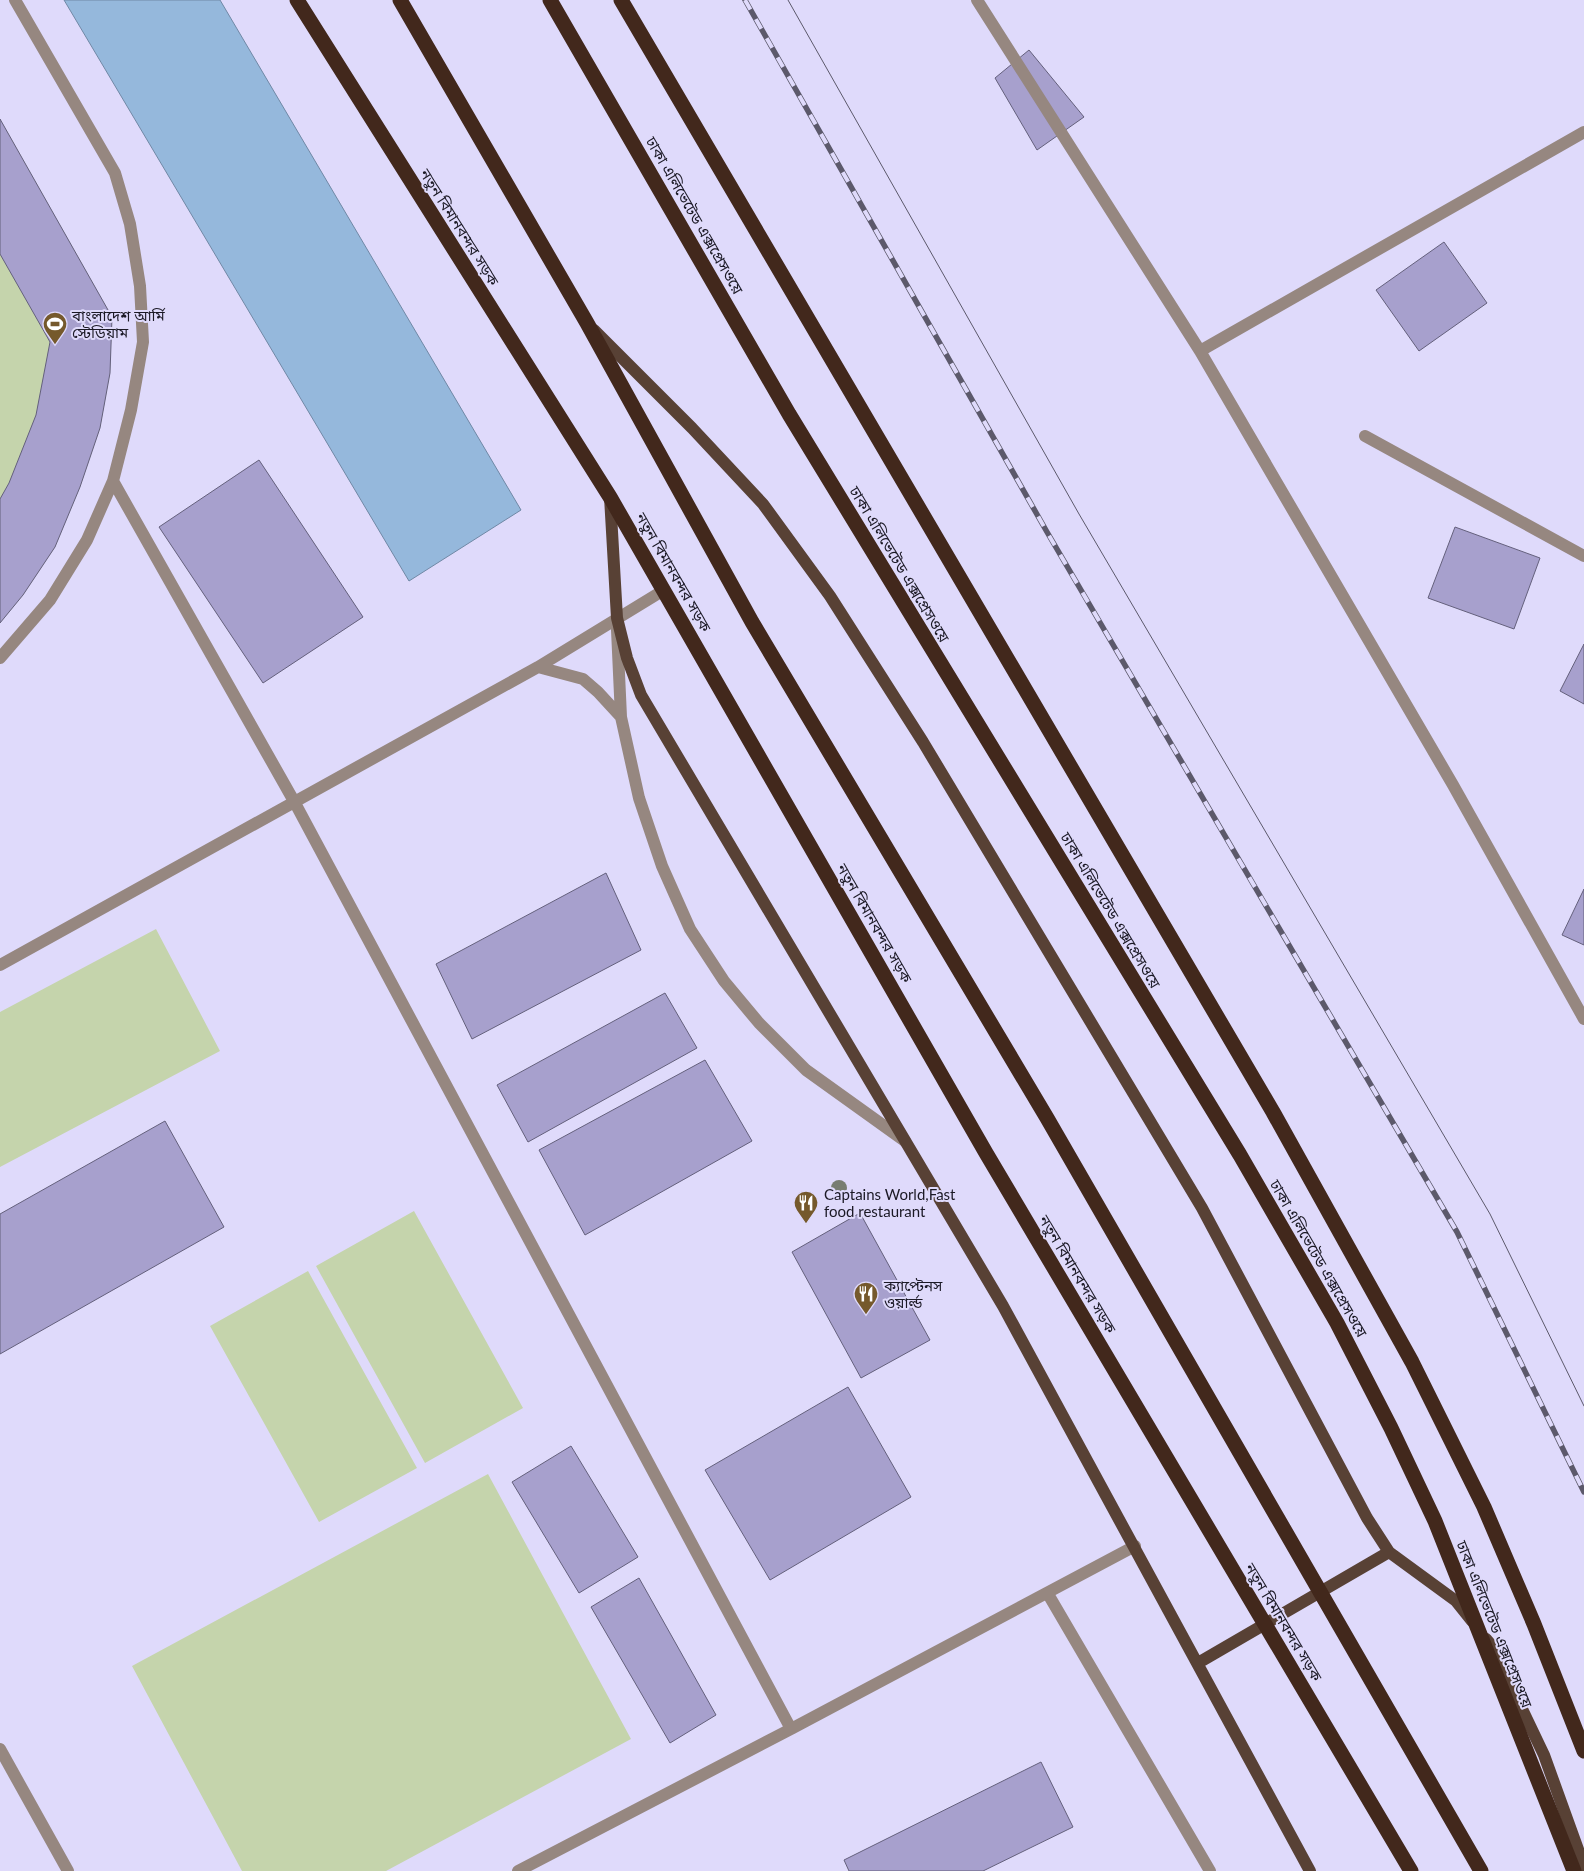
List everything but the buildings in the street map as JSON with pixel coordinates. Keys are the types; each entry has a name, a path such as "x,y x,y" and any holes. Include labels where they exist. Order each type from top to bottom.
{"highway":[{"name":"নতুন বিমানবন্দর সড়ক","path":"297,0 610,497 986,1153 1411,1871"},
{"path":"400,0 587,323 752,622 1047,1118 1481,1871"},
{"name":"ঢাকা এলিভেটেড এক্সপ্রেসওয়ে","path":"550,0 789,414 1235,1147 1337,1323 1391,1428 1435,1520 1574,1871"},
{"name":"ঢাকা এলিভেটেড এক্সপ্রেসওয়ে","path":"621,0 1273,1112 1412,1362 1484,1507 1534,1624 1584,1751"}],"main road":[{"path":"587,323 692,428 763,504 830,596 923,742 1202,1208 1366,1518 1389,1552 1456,1602 1492,1646 1544,1755 1584,1865 1578,1871"},
{"path":"610,497 617,618 627,658 641,695 1003,1306 1136,1546 1310,1871"},
{"path":"1198,1663 1389,1552"}],"street":[{"path":"0,658 50,600 87,540 113,481 131,410 143,342 140,286 130,224 114,173 15,0"},
{"path":"977,0 1200,351 1448,776 1584,1019"},
{"path":"1200,351 1584,132"},
{"path":"1365,436 1584,556"},
{"path":"113,481 295,803 791,1729"},
{"path":"0,965 538,667 664,590"},
{"path":"617,618 621,717 639,798 662,866 690,929 724,981 759,1023 806,1070 906,1141"},
{"path":"538,667 582,679 598,692 621,717"},
{"path":"518,1871 1048,1594 1136,1546"},
{"path":"1048,1594 1210,1871"},
{"path":"0,1749 68,1871"}],"green space":[{"name":"বাংলাদেশ আর্মি স্টেডিয়াম","path":"0,119 112,317 110,373 100,428 80,487 55,547 23,595 0,623"},
{"path":"156,929 220,1051 0,1167 0,1012"},
{"path":"414,1211 523,1408 425,1463 316,1266"},
{"path":"308,1271 417,1468 319,1522 210,1326"},
{"path":"488,1474 631,1739 386,1871 242,1871 132,1666"}],"water":[{"path":"64,0 220,0 521,510 409,581"}],"tram line":[{"path":"788,0 1079,514 1490,1214 1584,1406"}],"railway":[{"path":"745,0 1047,532 1457,1232 1584,1492"}],"place":[{"name":"বাংলাদেশ আর্মি স্টেডিয়াম","path":"55,345"},
{"name":"Captains World,Fast food restaurant","path":"806,1224"},
{"name":"ক্যাপ্টেনস ওয়ার্ল্ড","path":"866,1315"}]}
